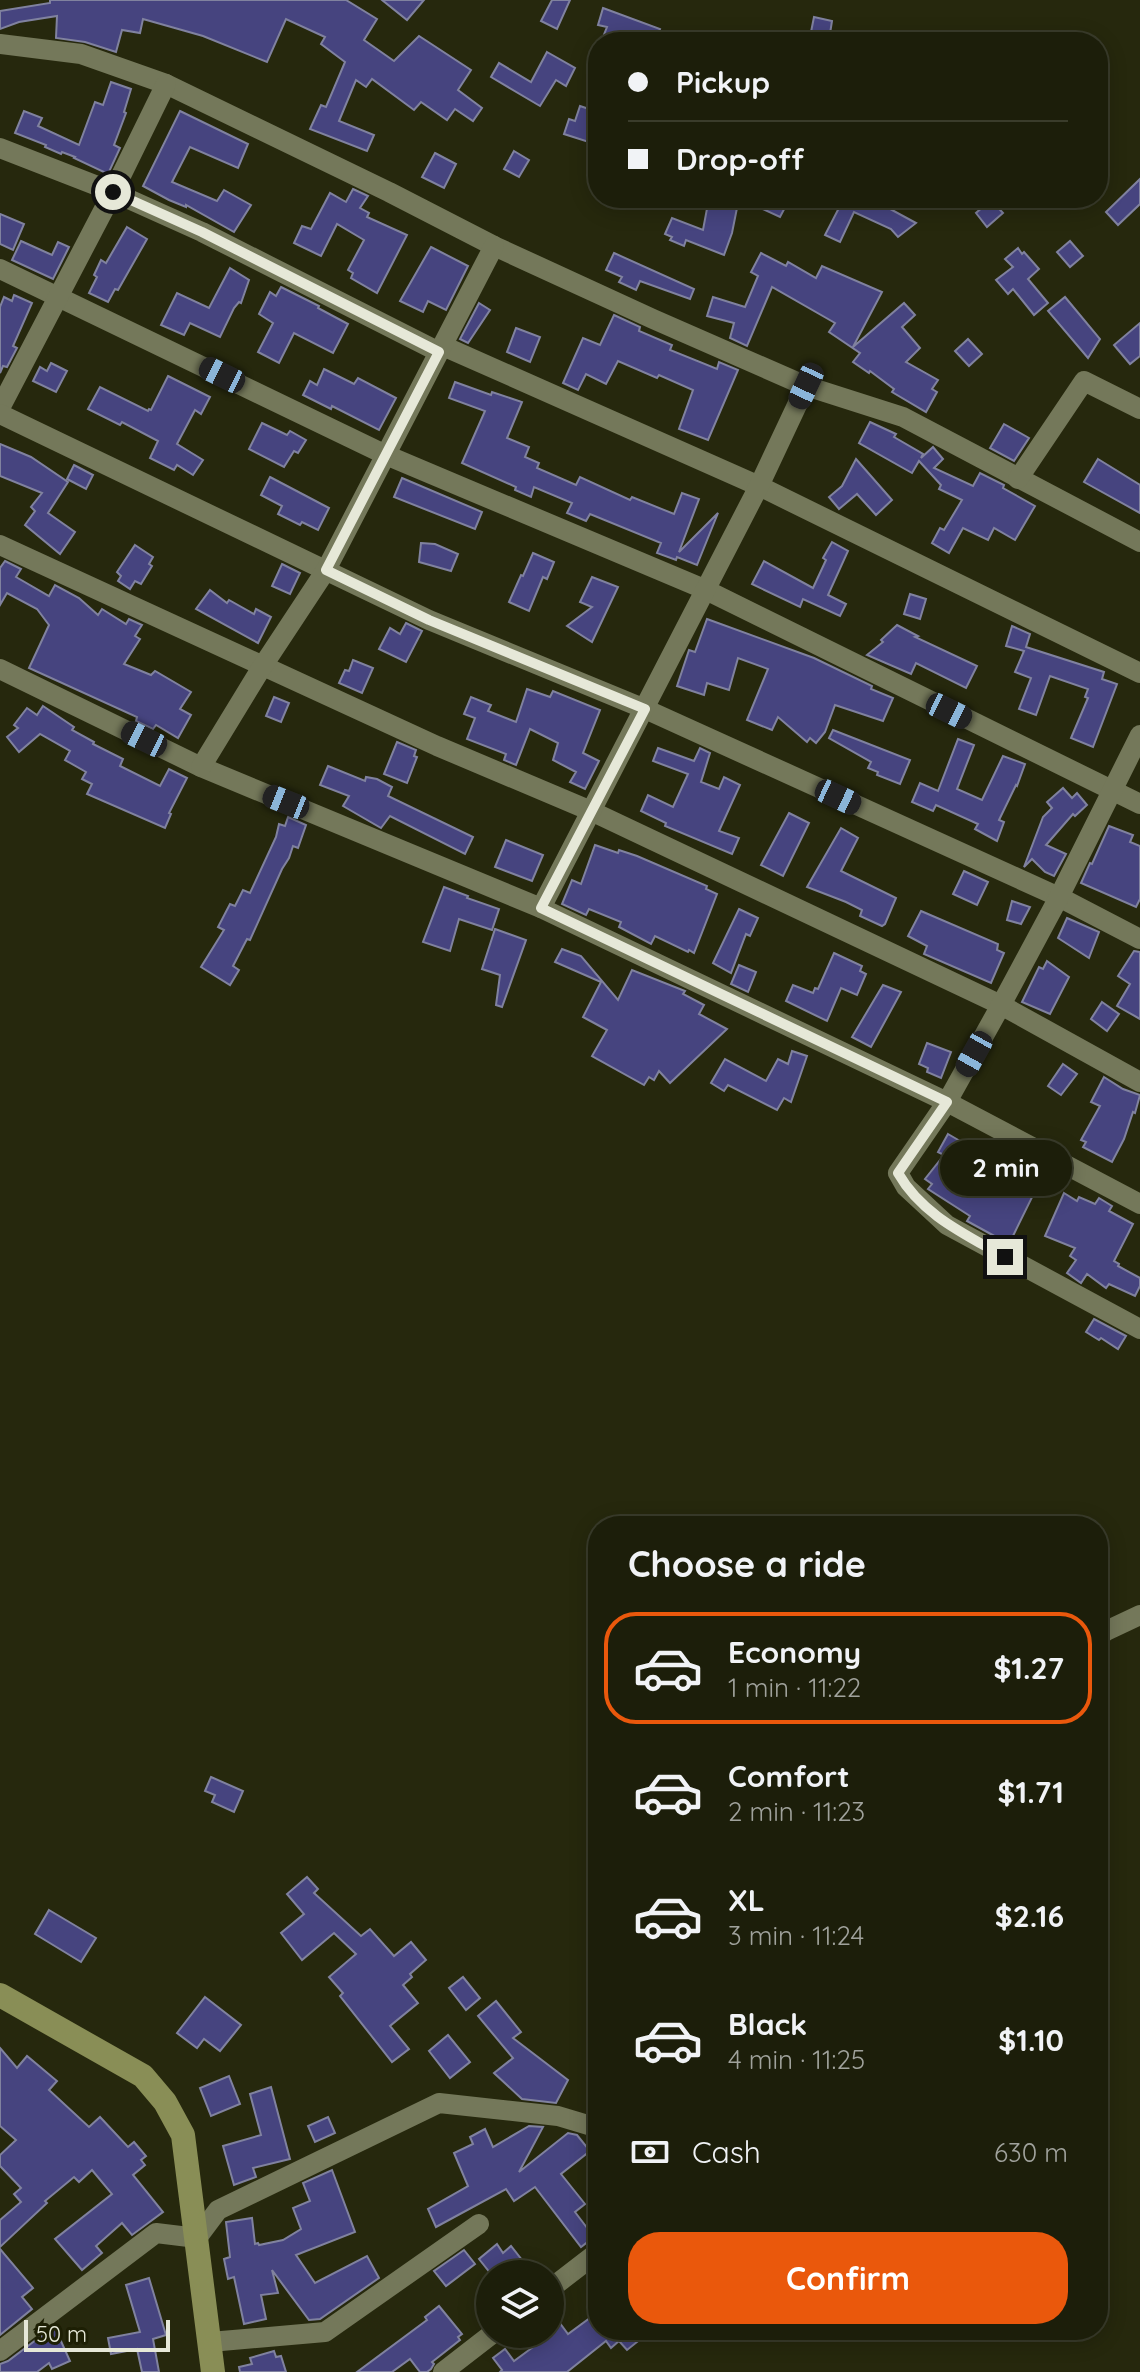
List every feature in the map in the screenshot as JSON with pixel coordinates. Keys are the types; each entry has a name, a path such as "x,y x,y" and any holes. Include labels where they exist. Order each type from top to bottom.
{"main road":[{"path":"0,1995 143,2076 165,2102 183,2135 213,2372"}],"street":[{"path":"0,44 81,54 166,84 494,246 806,386 903,417 1140,542"},
{"path":"166,84 0,411 429,620 645,709 1059,897 1140,939"},
{"path":"0,148 113,192 441,349 759,486 1140,673"},
{"path":"201,767 326,570 494,246"},
{"path":"0,269 386,455 704,589 1140,804"},
{"path":"1018,479 1084,381 1140,409"},
{"path":"541,908 759,486 806,386"},
{"path":"0,545 437,746 591,811 1001,1005 1140,1082"},
{"path":"0,669 201,767 541,908 947,1102 1140,1204"},
{"path":"1140,735 1001,1005 947,1102 898,1173 906,1187 947,1225 1140,1329"},
{"path":"1108,1630 1140,1615"},
{"path":"0,2351 156,2233 197,2238 218,2210 439,2103 558,2116 588,2125"},
{"path":"210,2342 325,2332 479,2224"},
{"path":"564,2278 588,2260"},
{"path":"443,2372 476,2346"}],"building":[{"path":"50,0 346,0 377,19 364,40 394,61 419,36 471,70 458,90 482,108 473,121 455,109 447,120 421,102 414,110 372,79 366,87 356,80 339,121 374,135 367,151 310,129 321,105 326,107 345,62 321,44 325,37 286,19 267,62 203,36 143,19 140,33 122,30 116,52 85,42 56,38 57,16 19,22 0,29 0,11 50,3"},
{"path":"382,0 424,0 407,20"},
{"path":"552,0 570,0 557,29 541,21"},
{"path":"603,8 660,29 659,32 605,32 607,27 598,25"},
{"path":"814,17 832,21 830,32 811,32"},
{"path":"547,52 575,68 566,86 556,80 540,106 491,77 499,63 531,82"},
{"path":"111,82 131,89 114,145 120,148 108,174 15,133 24,111 42,118 38,126 79,145 95,102 103,105"},
{"path":"580,106 588,109 588,142 564,134 569,119 575,121"},
{"path":"180,111 248,144 238,168 190,147 172,182 217,201 224,190 251,205 234,232 186,205 143,186"},
{"path":"514,151 529,160 519,177 504,169"},
{"path":"435,153 456,164 444,188 422,177"},
{"path":"1140,179 1140,204 1118,225 1106,212"},
{"path":"353,189 368,196 360,208 369,213 367,217 407,235 377,293 351,278 353,273 348,270 364,240 337,224 321,256 294,243 302,226 311,229 330,193 346,202"},
{"path":"707,208 737,208 724,255 686,240 684,246 670,240 672,237 665,234 672,218 703,230"},
{"path":"761,208 785,208 780,217"},
{"path":"839,208 888,208 916,223 898,237 891,229 854,212 840,242 825,235"},
{"path":"982,208 998,208 1003,213 987,227 976,213"},
{"path":"0,214 24,224 13,250 0,244"},
{"path":"127,227 147,239 108,302 89,293 101,260 106,263"},
{"path":"21,241 52,255 58,242 69,247 53,279 12,260"},
{"path":"1070,241 1083,256 1070,267 1057,252"},
{"path":"431,247 468,266 446,310 428,301 423,312 400,301"},
{"path":"1018,248 1039,269 1028,279 1048,303 1034,315 1013,289 1008,294 996,280 1013,267 1005,259"},
{"path":"614,253 694,289 690,299 640,281 636,290 619,282 622,277 606,270"},
{"path":"761,253 786,266 788,262 816,278 822,266 882,292 853,347 904,303 915,315 902,327 920,348 906,362 938,380 932,389 937,392 926,412 892,392 894,389 853,362 860,353 829,332 835,323 772,287 747,346 730,338 734,323 707,316 713,297 745,307 758,276 751,272"},
{"path":"230,268 249,280 241,303 234,308 220,337 190,323 184,335 161,325 177,293 209,308"},
{"path":"281,287 348,324 333,353 294,333 279,363 258,352 273,323 259,314 270,292 276,296"},
{"path":"14,295 32,303 13,346 17,348 7,367 3,366 0,373 0,307 4,297 12,301"},
{"path":"1065,297 1100,339 1088,358 1048,311"},
{"path":"479,303 490,310 468,343 460,339"},
{"path":"614,315 640,327 639,331 672,345 670,350 717,369 719,362 738,370 708,440 679,429 693,390 659,375 657,378 618,361 606,384 586,374 578,390 563,383 583,338 600,345"},
{"path":"1140,323 1140,356 1130,364 1114,345"},
{"path":"516,328 540,337 530,362 507,352"},
{"path":"968,339 982,354 969,366 955,351"},
{"path":"51,363 67,371 56,392 33,381 40,367 47,371"},
{"path":"324,369 354,384 358,378 396,398 379,430 303,395 310,381 317,385"},
{"path":"168,376 210,397 201,414 195,410 177,444 203,460 193,475 177,465 174,470 150,458 158,441 88,409 100,387 151,410"},
{"path":"455,382 522,402 507,438 529,447 525,457 539,463 537,468 576,485 580,477 630,500 632,497 674,514 682,493 699,499 679,552 718,513 697,565 657,553 661,543 590,514 586,521 567,513 572,503 534,487 531,497 462,463 485,411 449,398"},
{"path":"870,422 896,434 894,437 923,454 921,458 933,447 943,459 934,468 973,486 980,473 1035,506 1015,540 994,528 988,540 963,528 949,553 932,543 940,528 944,530 962,500 939,489 941,485 919,461 912,473 859,443"},
{"path":"262,423 287,435 290,431 306,440 284,467 249,449"},
{"path":"1004,424 1029,438 1014,461 990,448"},
{"path":"0,444 31,457 68,482 48,513 75,532 60,554 25,525 35,511 31,507 42,493 0,476"},
{"path":"856,459 892,500 876,515 857,494 839,509 829,497 842,486"},
{"path":"1098,459 1140,485 1140,513 1084,482"},
{"path":"74,465 93,475 86,489 67,479"},
{"path":"270,477 329,508 318,530 278,514 282,506 261,495"},
{"path":"402,478 482,512 475,529 394,497"},
{"path":"832,542 848,551 828,595 846,604 840,616 803,599 800,607 752,584 764,561 813,588"},
{"path":"421,543 435,544 458,554 451,571 419,562"},
{"path":"135,545 153,557 149,564 152,566 141,584 135,581 130,589 118,581 121,576 117,572"},
{"path":"533,553 554,562 547,579 543,577 529,611 509,602"},
{"path":"5,561 21,569 16,577 49,596 55,585 79,598 98,615 102,609 126,624 129,619 142,625 135,636 140,639 124,664 151,675 155,671 191,692 180,709 191,715 178,738 156,725 153,729 136,721 137,717 29,668 49,625 37,609 7,593 0,605 0,568"},
{"path":"282,564 300,573 290,594 272,586"},
{"path":"592,577 618,587 592,642 567,626 592,607 580,602"},
{"path":"210,590 227,603 229,600 254,614 256,609 271,617 258,643 196,609"},
{"path":"910,594 926,599 920,619 904,614"},
{"path":"707,619 814,658 893,698 883,721 835,705 825,732 816,743 810,738 807,742 778,717 772,730 747,720 768,669 738,658 729,690 707,683 704,695 677,686 689,650 695,652"},
{"path":"406,623 422,631 406,662 379,649 390,628 400,634"},
{"path":"897,625 918,636 915,637 977,666 966,688 916,663 911,674 867,655"},
{"path":"1012,626 1030,634 1026,647 1104,672 1102,679 1117,684 1093,747 1071,738 1088,698 1085,697 1088,689 1050,676 1036,715 1019,709 1031,678 1015,672 1024,651 1006,646"},
{"path":"353,660 373,668 362,693 339,683"},
{"path":"527,689 550,697 553,691 600,710 583,753 599,761 585,789 570,782 576,772 553,760 558,743 530,729 516,765 504,760 506,754 467,739 475,718 464,714 471,697 491,705 488,711 516,722"},
{"path":"274,697 289,703 281,722 266,716"},
{"path":"43,706 93,744 123,759 120,766 160,786 169,769 187,778 165,828 87,794 92,784 82,779 86,772 65,760 70,751 40,734 19,752 7,737 18,728 14,725 27,708 37,715"},
{"path":"833,730 910,760 900,784 877,775 878,772 868,768 871,762 829,738"},
{"path":"958,739 974,745 957,789 982,800 1003,756 1025,764 999,820 1004,822 997,841 975,829 978,824 936,805 933,811 912,802 920,783 938,791"},
{"path":"397,742 416,750 414,756 417,757 407,783 384,774"},
{"path":"658,748 694,761 700,748 710,753 701,782 719,789 724,777 740,785 719,831 739,838 732,854 665,826 666,823 641,811 648,795 673,807 688,774 653,761"},
{"path":"328,766 365,781 366,777 377,779 392,787 388,796 473,837 465,854 390,816 381,828 343,806 349,796 320,785"},
{"path":"1063,788 1072,798 1077,793 1087,805 1075,816 1073,814 1046,845 1066,854 1054,876 1032,859 1024,867 1043,817 1052,808 1047,802"},
{"path":"789,813 809,823 783,876 761,865"},
{"path":"288,817 306,825 298,848 293,846 250,940 247,939 233,966 239,970 230,985 201,967 224,930 218,927 230,904 235,906 243,890 250,893 279,824 285,826"},
{"path":"1109,826 1133,835 1130,842 1140,846 1140,899 1136,907 1081,883"},
{"path":"841,828 858,838 841,871 896,898 882,926 860,916 862,910 807,887"},
{"path":"506,840 543,855 532,881 495,867"},
{"path":"595,845 637,856 707,886 706,889 717,894 694,953 655,936 651,944 619,927 621,922 589,909 586,915 562,904 572,880 581,884"},
{"path":"964,871 988,882 977,905 953,894"},
{"path":"444,887 499,909 492,930 459,919 450,951 423,942"},
{"path":"1012,901 1030,907 1021,924 1007,920"},
{"path":"739,909 758,918 750,936 746,934 731,973 713,963"},
{"path":"921,911 998,944 997,950 1004,953 991,983 924,954 927,946 908,936"},
{"path":"1067,918 1099,932 1089,958 1058,938"},
{"path":"495,929 526,940 502,1007 496,1005 500,975 482,969"},
{"path":"562,949 581,956 618,1000 632,970 685,991 683,994 704,1005 699,1014 727,1029 670,1083 659,1071 654,1080 649,1077 644,1085 592,1056 607,1030 583,1017 601,982 555,962"},
{"path":"1134,951 1140,952 1140,1019 1117,1006 1130,984 1118,976"},
{"path":"834,953 862,966 860,971 866,974 857,995 841,988 827,1021 786,1001 793,985 813,993 815,988 818,989"},
{"path":"1047,961 1069,977 1050,1014 1022,1002 1039,967 1043,969"},
{"path":"739,965 756,972 748,992 731,984"},
{"path":"883,985 901,992 871,1047 852,1037"},
{"path":"1102,1002 1119,1014 1107,1031 1091,1019"},
{"path":"927,1043 951,1052 941,1078 927,1072 928,1068 919,1064"},
{"path":"792,1051 807,1056 791,1102 784,1098 777,1110 728,1085 724,1091 711,1083 725,1059 766,1081 778,1059 788,1064"},
{"path":"1063,1064 1077,1074 1061,1095 1048,1086"},
{"path":"1104,1077 1140,1095 1112,1162 1083,1147 1086,1142 1081,1140 1100,1106 1091,1102"},
{"path":"948,1134 979,1152 982,1148 1006,1162 1009,1158 1042,1177 1009,1244 967,1221 970,1216 928,1189 932,1184 925,1179 944,1155 938,1152"},
{"path":"1064,1193 1077,1201 1079,1197 1095,1204 1099,1198 1112,1206 1109,1211 1133,1224 1114,1261 1140,1278 1135,1296 1109,1284 1106,1288 1087,1274 1081,1283 1067,1273 1076,1260 1070,1256 1075,1248 1045,1236"},
{"path":"1094,1319 1126,1336 1118,1349 1086,1332"},
{"path":"211,1777 243,1791 234,1812 212,1802 215,1795 205,1791"},
{"path":"307,1877 318,1889 314,1893 361,1936 370,1929 394,1956 411,1942 426,1960 403,1985 418,2003 390,2026 409,2049 392,2062 340,1996 343,1993 329,1977 356,1954 334,1933 302,1960 281,1933 304,1914 287,1894"},
{"path":"49,1910 96,1938 81,1962 35,1934"},
{"path":"463,1977 480,1998 466,2010 449,1988"},
{"path":"205,1997 241,2025 220,2051 204,2039 197,2048 177,2033"},
{"path":"496,2001 521,2032 513,2038 568,2080 556,2103 522,2099 494,2073 513,2058 478,2016"},
{"path":"448,2035 470,2062 450,2078 429,2051"},
{"path":"0,2048 17,2068 27,2056 57,2081 49,2090 89,2127 100,2117 128,2147 134,2142 146,2156 141,2160 145,2165 133,2175 163,2212 132,2235 122,2223 96,2246 102,2253 82,2270 55,2239 112,2194 92,2170 79,2182 74,2177 45,2201 47,2203 0,2247 0,2220 21,2202 14,2194 21,2188 0,2166 0,2155 16,2140 0,2126"},
{"path":"229,2076 240,2104 211,2116 200,2088"},
{"path":"271,2087 290,2159 253,2168 256,2177 234,2185 223,2146 261,2135 250,2094"},
{"path":"328,2117 335,2133 315,2142 308,2126"},
{"path":"529,2126 543,2127 519,2172 568,2133 577,2135 588,2153 561,2174 585,2204 575,2212 588,2229 588,2242 581,2247 535,2187 514,2201 506,2189 436,2227 428,2209 468,2186 454,2153 473,2144 470,2137 485,2129 493,2147"},
{"path":"332,2170 355,2232 296,2255 315,2283 367,2256 379,2278 320,2319 309,2320 272,2270 278,2293 261,2295 266,2319 244,2324 234,2277 228,2279 224,2259 230,2257 226,2222 252,2218 255,2244 283,2240 301,2229 293,2208 310,2201 303,2183"},
{"path":"497,2244 503,2253 511,2246 522,2260 480,2260"},
{"path":"0,2249 33,2288 22,2297 32,2309 0,2335"},
{"path":"464,2250 475,2264 446,2286 434,2271"},
{"path":"149,2278 166,2335 153,2339 159,2372 142,2372 137,2349 111,2354 108,2338 140,2332 126,2285"},
{"path":"439,2306 462,2334 458,2337 460,2340 432,2362 431,2369 420,2372 410,2359 392,2372 357,2372 427,2320 425,2317"},
{"path":"588,2319 588,2340 640,2340 627,2350 619,2341 611,2348 606,2341 567,2372 500,2372 502,2370 493,2358 505,2349 514,2361 532,2348 564,2348 564,2329 568,2334"},
{"path":"55,2328 70,2361 52,2369 49,2363 37,2372 0,2372 0,2364"},
{"path":"274,2351 276,2357 281,2356 286,2372 240,2372 239,2367 252,2364 250,2358"}],"route":[{"path":"113,192 202,232 439,352 326,570 429,620 645,709 541,908 947,1102 898,1173 906,1187 947,1225 1005,1257"}]}
